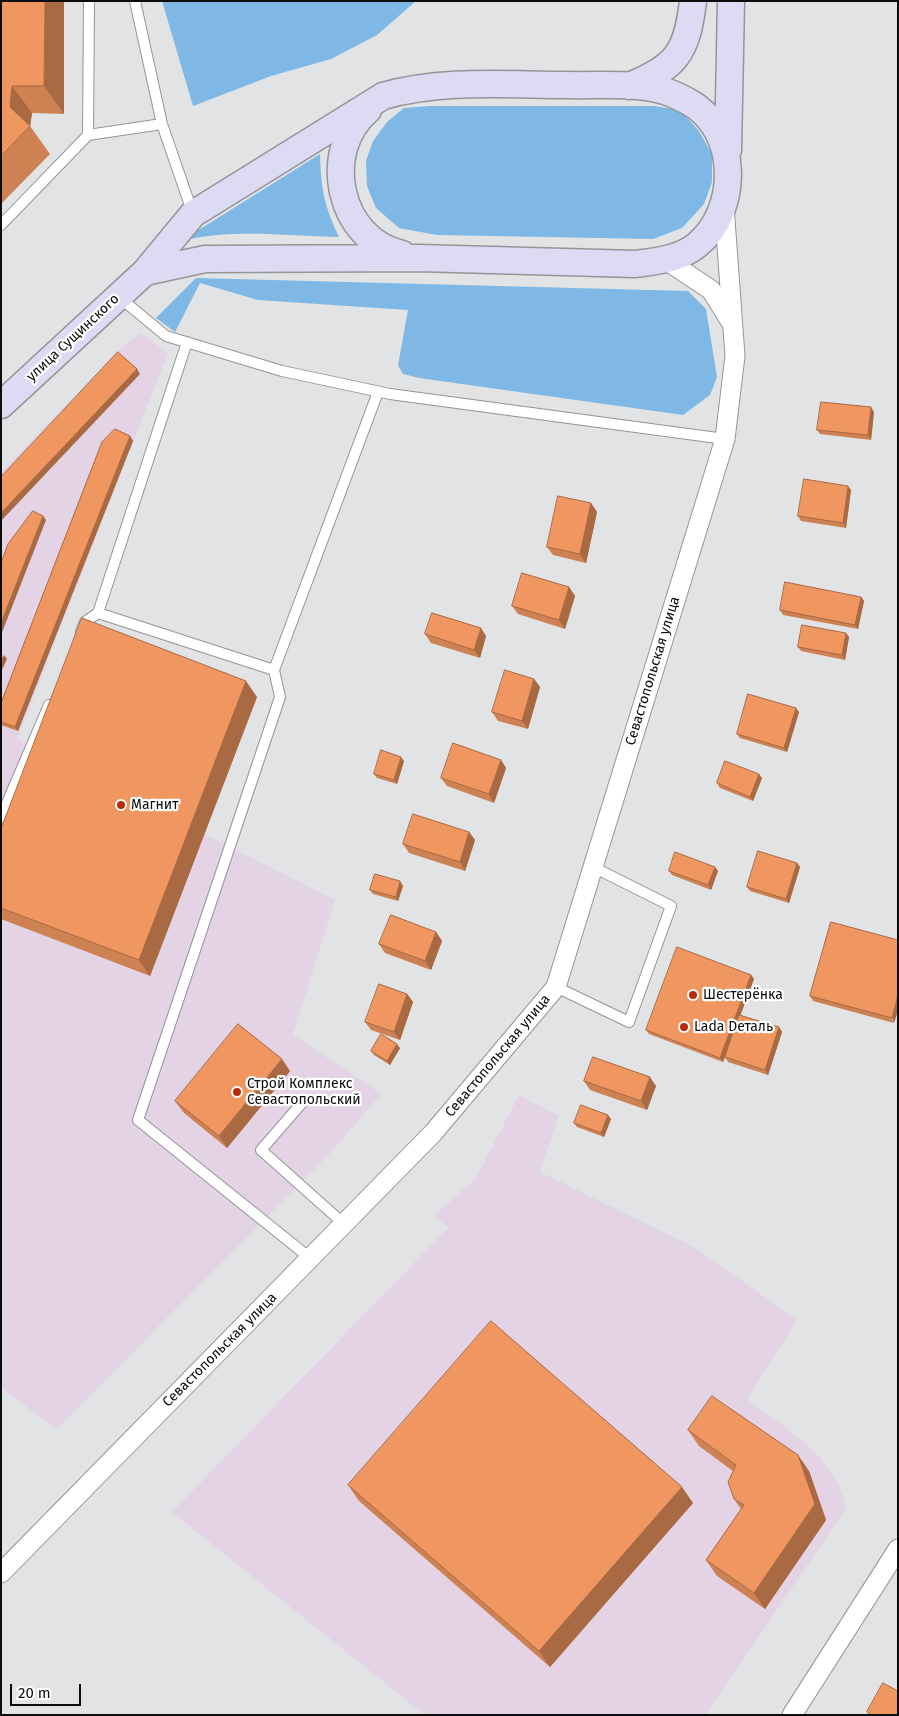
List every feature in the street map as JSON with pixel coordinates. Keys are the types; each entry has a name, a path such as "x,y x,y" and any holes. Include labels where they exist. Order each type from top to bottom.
{"street":[{"path":"629,86 658,74 677,57 689,30 692,1"},
{"path":"146,272 204,259 420,258 636,264 666,260 696,246 714,228 724,206 728,183 731,1"},
{"path":"420,258 388,251 366,237 351,216 342,190 341,164 348,138 364,113 383,96 410,88 443,84 629,86 665,91 691,103 709,117 721,138 727,161"},
{"name":"улица Сущинского","path":"1,404 146,272 193,214 383,96"},
{"name":"Севастопольская улица","path":"1,1573 433,1134 556,987 725,439 735,356 724,206"},
{"path":"666,260 711,290 732,326"},
{"path":"792,1715 898,1549"}],"lane":[{"path":"88,1 88,135"},
{"path":"135,1 162,124 193,214"},
{"path":"1,224 88,135 162,124"},
{"path":"118,296 166,336 282,370 378,392 725,439"},
{"path":"77,640 85,622 98,613 187,342"},
{"path":"310,1258 138,1120 280,697 274,670 378,392"},
{"path":"98,613 274,670"},
{"path":"1,817 54,693"},
{"path":"556,987 629,1022 671,906 593,866"},
{"path":"301,1104 261,1150 344,1224"}],"shaded area":[{"path":"162,1 416,1 377,35 331,59 271,76 193,106"},
{"path":"430,106 654,106 680,110 699,131 712,154 712,182 704,204 682,228 653,239 437,235 399,228 376,208 367,186 366,161 373,141 387,122 404,108"},
{"path":"320,154 324,197 339,237 240,234 200,237 181,241"},
{"path":"196,278 688,291 706,309 717,377 710,395 683,415 419,378 403,374 398,365 408,310 258,300 200,283 175,332 156,318"},
{"path":"141,333 168,353 17,739 335,900 293,1035 381,1094 334,1149 57,1429 1,1388 1,672 6,659 1,657 1,472 126,343"},
{"path":"519,1095 559,1116 540,1172 694,1247 797,1320 747,1400 789,1430 819,1456 839,1485 846,1508 706,1715 425,1715 172,1512 449,1227 434,1216 476,1178"}],"building":[{"path":"1,1 45,1 44,86 12,86 10,107 30,126 1,156"},
{"path":"118,352 137,369 1,513 1,477"},
{"path":"821,402 871,407 868,435 817,430"},
{"path":"115,429 130,436 15,727 1,722 1,703 102,442"},
{"path":"804,479 848,486 843,523 798,516"},
{"path":"558,496 591,503 580,554 547,547"},
{"path":"33,511 43,516 1,623 1,563 8,544"},
{"path":"522,573 569,587 559,620 512,606"},
{"path":"785,582 861,597 855,625 780,610"},
{"path":"432,613 481,628 474,650 425,634"},
{"path":"82,618 246,681 139,960 1,908 1,829"},
{"path":"802,625 846,633 842,655 798,647"},
{"path":"505,670 534,679 522,721 492,712"},
{"path":"748,694 796,708 784,748 737,734"},
{"path":"453,743 501,760 489,794 441,778"},
{"path":"381,750 401,757 394,780 374,774"},
{"path":"725,761 759,774 750,797 717,783"},
{"path":"413,814 469,832 460,862 403,844"},
{"path":"758,851 797,863 786,899 747,887"},
{"path":"675,852 715,867 708,885 669,871"},
{"path":"375,874 400,881 396,897 370,890"},
{"path":"391,915 436,932 425,961 379,944"},
{"path":"831,922 898,940 898,995 892,1018 810,996"},
{"path":"677,947 751,975 720,1058 646,1030"},
{"path":"379,984 407,994 394,1032 365,1022"},
{"path":"739,1015 779,1027 765,1070 725,1057"},
{"name":"Строй Комплекс Севастопольский","path":"238,1024 282,1059 219,1136 175,1101"},
{"path":"381,1034 397,1044 387,1061 371,1051"},
{"path":"593,1057 650,1077 641,1101 584,1081"},
{"path":"581,1105 608,1115 601,1133 574,1123"},
{"path":"491,1321 682,1487 539,1651 348,1485"},
{"path":"712,1396 798,1455 815,1504 754,1593 706,1560 744,1505 734,1499 728,1482 736,1465 688,1430"},
{"path":"883,1683 898,1691 898,1715 872,1715 867,1712"}],"place":[{"name":"Магнит","path":"121,805"},
{"name":"Шестерёнка","path":"693,995"},
{"name":"Lada Dеталь","path":"684,1027"},
{"name":"Строй Комплекс Севастопольский","path":"237,1092"}]}
